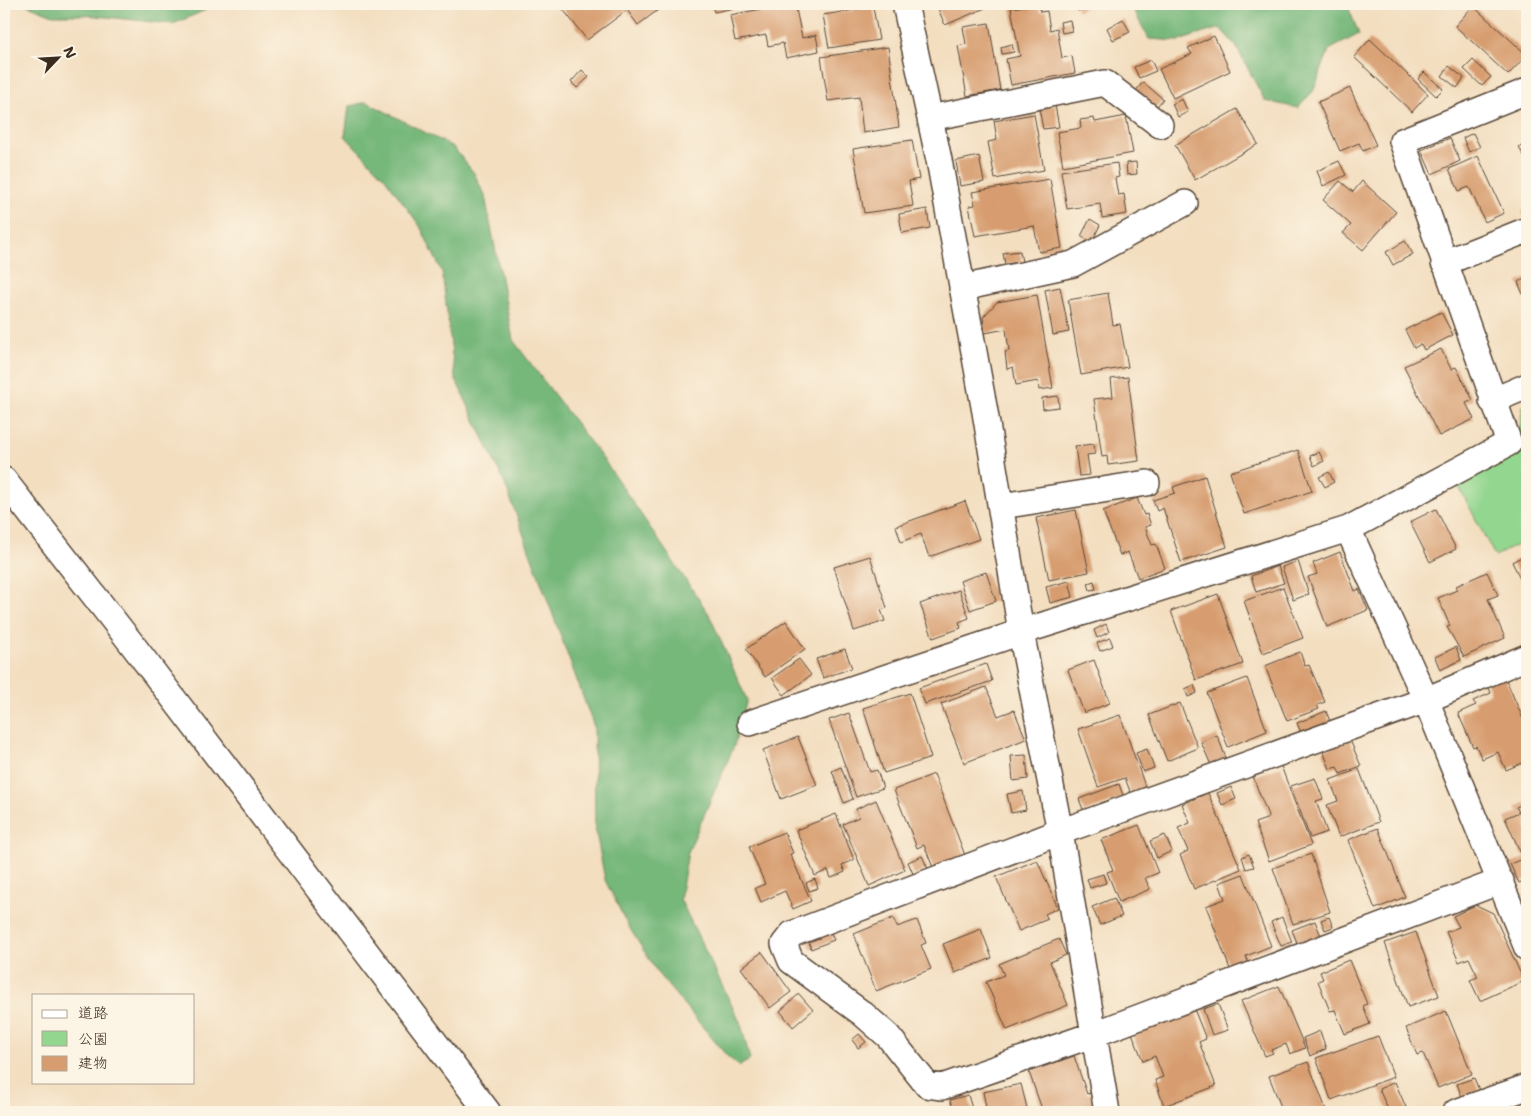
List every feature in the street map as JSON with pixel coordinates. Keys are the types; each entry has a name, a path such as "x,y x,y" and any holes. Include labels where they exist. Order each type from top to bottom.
{"street":[{"path":"905,4 930,118 962,288 1001,506 1021,632 1060,832 1092,1035 1107,1112"},
{"path":"930,118 1105,83 1160,125"},
{"path":"750,723 1021,632 1348,529 1508,444 1402,141 1527,91"},
{"path":"962,288 1073,264 1185,203"},
{"path":"1444,263 1527,230"},
{"path":"1492,400 1527,386"},
{"path":"4,480 132,644 488,1112"},
{"path":"1001,506 1147,483"},
{"path":"1348,529 1426,700 1527,948"},
{"path":"1501,881 1092,1035 942,1087 927,1085 888,1036 863,1014 792,961 784,944 792,934 1060,832 1426,700 1527,657"},
{"path":"1456,1112 1527,1087"}],"green space":[{"path":"25,4 207,4 206,10 173,24 86,15 53,15"},
{"path":"1130,4 1347,4 1359,34 1329,50 1314,90 1298,108 1265,101 1236,46 1220,28 1178,41 1149,39"},
{"path":"367,102 453,147 474,173 485,196 513,340 606,463 709,614 747,700 734,746 688,852 680,899 741,1024 750,1060 739,1066 727,1056 659,975 627,924 605,880 595,827 594,727 505,484 455,378 442,272 420,226 385,178 345,136 349,106"},
{"path":"1527,404 1527,540 1495,556 1458,485 1516,453 1523,406"}],"building":[{"path":"568,4 666,4 638,25 627,10 587,40 562,8"},
{"path":"712,4 749,4 750,5 714,12"},
{"path":"795,4 802,38 816,35 819,51 786,58 783,43 768,46 766,35 735,41 730,15"},
{"path":"936,4 989,4 990,6 945,25"},
{"path":"1039,4 1040,12 1047,11 1050,30 1057,28 1062,58 1072,56 1075,73 1011,85 1006,59 1020,56 1011,8"},
{"path":"1075,4 1093,4 1078,11"},
{"path":"1473,6 1527,55 1508,75 1455,26"},
{"path":"873,7 879,40 829,48 823,15"},
{"path":"1123,19 1130,32 1113,40 1107,28"},
{"path":"1070,20 1072,31 1062,33 1060,22"},
{"path":"989,23 1000,90 967,96 958,46 966,44 963,27"},
{"path":"1214,36 1230,71 1173,98 1159,69 1192,54 1188,48"},
{"path":"1370,39 1428,94 1412,112 1354,57"},
{"path":"1012,44 1014,52 1002,54 1001,47"},
{"path":"888,47 899,127 863,133 859,97 828,101 821,57"},
{"path":"1151,60 1156,71 1139,78 1134,67"},
{"path":"1473,60 1491,77 1482,86 1464,69"},
{"path":"1449,66 1464,78 1457,88 1442,76"},
{"path":"582,70 589,77 577,88 571,82"},
{"path":"1424,72 1443,89 1436,96 1418,79"},
{"path":"1143,82 1163,99 1154,110 1134,93"},
{"path":"1350,88 1376,145 1363,151 1359,143 1340,151 1318,102"},
{"path":"1182,99 1188,112 1178,117 1172,104"},
{"path":"1055,105 1059,127 1043,129 1039,108"},
{"path":"1237,109 1258,144 1195,180 1175,145"},
{"path":"1034,114 1044,170 995,179 988,142 997,140 994,121"},
{"path":"1126,116 1133,153 1063,166 1057,132 1081,128 1080,120 1094,118 1095,122"},
{"path":"1473,133 1480,147 1469,152 1463,138"},
{"path":"1450,138 1460,161 1432,174 1421,150"},
{"path":"912,140 919,179 909,181 913,206 864,213 853,149"},
{"path":"1527,143 1527,160 1519,148"},
{"path":"979,156 984,182 960,186 956,161"},
{"path":"1478,156 1504,213 1485,222 1469,187 1459,191 1449,169"},
{"path":"1339,161 1346,175 1323,186 1317,171"},
{"path":"1136,162 1137,174 1127,175 1126,163"},
{"path":"1117,163 1119,177 1115,178 1118,195 1124,194 1127,214 1102,218 1100,204 1067,209 1061,171"},
{"path":"1050,179 1062,248 1039,252 1034,226 975,236 969,206 975,205 972,192"},
{"path":"1340,181 1353,192 1362,181 1396,212 1363,250 1343,233 1351,225 1323,200"},
{"path":"927,209 930,228 902,233 899,214"},
{"path":"1527,209 1527,218 1525,219 1522,211"},
{"path":"1090,219 1100,225 1092,242 1081,236"},
{"path":"1405,241 1413,254 1393,265 1386,252"},
{"path":"1020,251 1022,262 1005,264 1003,253"},
{"path":"1527,278 1527,304 1518,282"},
{"path":"1060,287 1069,332 1053,335 1045,290"},
{"path":"1108,293 1113,325 1120,324 1128,367 1081,375 1068,300"},
{"path":"1037,295 1053,388 1039,390 1038,381 1016,385 1013,367 1007,369 1005,352 1009,351 1006,329 985,333 983,317 997,302"},
{"path":"1441,312 1453,335 1424,350 1421,344 1414,348 1405,330"},
{"path":"1441,349 1451,369 1456,367 1473,400 1466,403 1474,419 1439,436 1404,366"},
{"path":"1128,377 1139,461 1108,465 1107,456 1102,457 1094,399 1113,397 1111,379"},
{"path":"1058,396 1059,407 1043,409 1042,398"},
{"path":"1094,444 1095,454 1087,455 1090,475 1079,476 1075,446"},
{"path":"1298,450 1312,491 1244,514 1230,472"},
{"path":"1319,452 1324,461 1314,466 1310,456"},
{"path":"1329,472 1334,482 1325,487 1319,477"},
{"path":"1205,476 1227,547 1181,562 1163,508 1157,511 1153,500 1175,493 1173,487"},
{"path":"1137,498 1144,515 1147,514 1151,525 1145,527 1152,545 1156,544 1165,568 1138,578 1128,552 1120,555 1103,511"},
{"path":"965,501 979,539 929,557 921,534 901,542 896,526"},
{"path":"1436,509 1456,549 1430,562 1410,522"},
{"path":"1076,510 1089,572 1049,580 1036,518"},
{"path":"1340,552 1355,591 1359,589 1368,610 1327,627 1308,577 1317,574 1313,563"},
{"path":"1527,554 1527,592 1512,562"},
{"path":"870,556 887,608 881,610 885,621 854,631 834,567"},
{"path":"1298,561 1309,594 1293,600 1282,567"},
{"path":"1278,566 1284,583 1256,592 1251,576"},
{"path":"986,572 996,601 970,610 960,581"},
{"path":"1487,572 1498,595 1488,599 1505,638 1464,657 1447,627 1450,626 1438,598 1457,590 1456,586"},
{"path":"1069,581 1073,597 1050,603 1046,587"},
{"path":"1094,581 1096,589 1090,590 1088,583"},
{"path":"1283,587 1303,638 1263,653 1244,601"},
{"path":"959,590 969,618 959,622 961,628 933,638 920,604"},
{"path":"1218,594 1243,664 1196,680 1171,611"},
{"path":"786,621 805,649 765,677 746,649"},
{"path":"1106,624 1109,632 1097,638 1094,630"},
{"path":"1110,638 1113,646 1100,651 1097,643"},
{"path":"1456,647 1461,660 1440,670 1435,657"},
{"path":"845,649 852,668 823,678 816,659"},
{"path":"1300,652 1305,666 1309,665 1325,702 1317,705 1319,709 1287,721 1265,666"},
{"path":"799,659 811,675 784,695 772,678"},
{"path":"1094,660 1110,703 1084,713 1068,670"},
{"path":"986,664 992,681 925,704 919,688"},
{"path":"1504,675 1527,728 1527,761 1506,770 1498,752 1482,759 1476,746 1473,747 1458,713 1476,705 1473,701 1491,693 1487,683"},
{"path":"1247,678 1267,731 1228,747 1207,693"},
{"path":"1194,685 1197,693 1188,697 1185,689"},
{"path":"986,687 998,716 1014,710 1026,739 964,763 941,704"},
{"path":"910,693 931,758 884,773 863,708"},
{"path":"1180,703 1198,748 1167,761 1149,715"},
{"path":"1326,711 1331,724 1302,735 1297,723"},
{"path":"849,713 870,772 877,770 883,788 856,797 829,720"},
{"path":"1120,715 1146,789 1131,794 1125,778 1098,787 1078,729"},
{"path":"1217,735 1226,758 1211,765 1201,742"},
{"path":"798,737 817,785 781,799 763,750"},
{"path":"1350,740 1361,766 1340,774 1337,767 1330,769 1323,751"},
{"path":"1147,749 1154,768 1143,772 1136,753"},
{"path":"1026,755 1028,779 1013,781 1011,756"},
{"path":"1281,766 1311,845 1269,861 1255,823 1269,818 1253,777"},
{"path":"841,767 853,799 844,803 832,771"},
{"path":"1359,769 1379,822 1339,837 1327,805 1338,801 1330,780"},
{"path":"934,774 966,858 934,870 924,845 917,848 894,790"},
{"path":"1315,778 1323,799 1316,801 1327,832 1310,838 1291,786"},
{"path":"1119,784 1124,798 1084,812 1079,799"},
{"path":"1231,787 1236,799 1222,805 1217,793"},
{"path":"1023,791 1026,810 1011,813 1007,794"},
{"path":"1208,793 1241,869 1194,889 1180,855 1188,851 1178,828 1190,823 1182,804"},
{"path":"876,800 905,870 869,886 843,824 859,817 856,809"},
{"path":"1527,802 1527,854 1522,856 1505,818 1519,812 1516,807"},
{"path":"836,814 854,860 842,865 845,872 831,878 828,870 815,876 796,830"},
{"path":"1139,825 1158,873 1145,878 1150,889 1119,902 1107,872 1113,870 1101,840"},
{"path":"1378,828 1405,897 1375,909 1348,840"},
{"path":"784,832 793,853 790,854 811,901 793,909 785,891 761,902 755,888 765,884 749,847"},
{"path":"1165,835 1172,851 1157,858 1150,841"},
{"path":"1249,854 1254,867 1246,869 1242,857"},
{"path":"1311,854 1330,912 1293,924 1273,868"},
{"path":"922,856 928,869 914,876 908,862"},
{"path":"1527,857 1527,879 1519,883 1510,864"},
{"path":"1037,860 1058,908 1045,914 1048,919 1019,931 996,877"},
{"path":"1103,874 1106,883 1090,888 1087,879"},
{"path":"1243,874 1271,946 1246,956 1248,962 1230,969 1206,906 1225,899 1219,883"},
{"path":"815,879 818,888 809,891 806,883"},
{"path":"1114,898 1122,916 1100,925 1092,907"},
{"path":"1476,905 1493,913 1524,981 1480,1001 1470,980 1478,977 1469,958 1459,962 1446,932 1459,927 1453,916"},
{"path":"1282,917 1292,942 1281,946 1271,922"},
{"path":"1329,917 1333,927 1325,930 1321,920"},
{"path":"893,918 897,927 917,920 926,943 921,945 931,969 876,991 854,934"},
{"path":"1315,921 1321,936 1298,945 1292,930"},
{"path":"981,929 992,958 955,973 943,944"},
{"path":"830,931 834,940 811,949 808,939"},
{"path":"1416,932 1439,996 1408,1007 1385,943"},
{"path":"1059,939 1066,955 1050,962 1068,1005 1007,1030 986,982 1004,975 999,964"},
{"path":"762,952 791,992 770,1008 741,968"},
{"path":"1349,960 1367,1004 1363,1006 1370,1024 1345,1034 1335,1010 1330,1011 1318,981 1323,979 1320,972"},
{"path":"1279,986 1305,1048 1290,1054 1286,1044 1271,1050 1273,1053 1265,1056 1241,1001"},
{"path":"799,994 813,1010 793,1027 780,1011"},
{"path":"1218,1004 1228,1030 1212,1035 1203,1009"},
{"path":"1194,1009 1206,1039 1199,1042 1216,1086 1164,1106 1155,1080 1163,1077 1155,1056 1143,1061 1132,1033"},
{"path":"1446,1011 1472,1074 1438,1088 1423,1053 1417,1055 1406,1028"},
{"path":"1320,1031 1326,1049 1310,1056 1303,1038"},
{"path":"859,1034 866,1042 858,1048 852,1040"},
{"path":"1378,1036 1394,1077 1331,1100 1316,1058"},
{"path":"1074,1056 1087,1094 1090,1093 1094,1106 1087,1108 1089,1112 1043,1112 1029,1072"},
{"path":"1308,1062 1327,1112 1283,1112 1269,1076"},
{"path":"1474,1078 1479,1090 1462,1097 1457,1084"},
{"path":"1395,1082 1408,1112 1389,1112 1379,1089"},
{"path":"1021,1084 1028,1112 987,1112 983,1092"},
{"path":"968,1095 973,1112 954,1112 950,1100"},
{"path":"1527,1104 1527,1112 1518,1112 1517,1109"}]}
